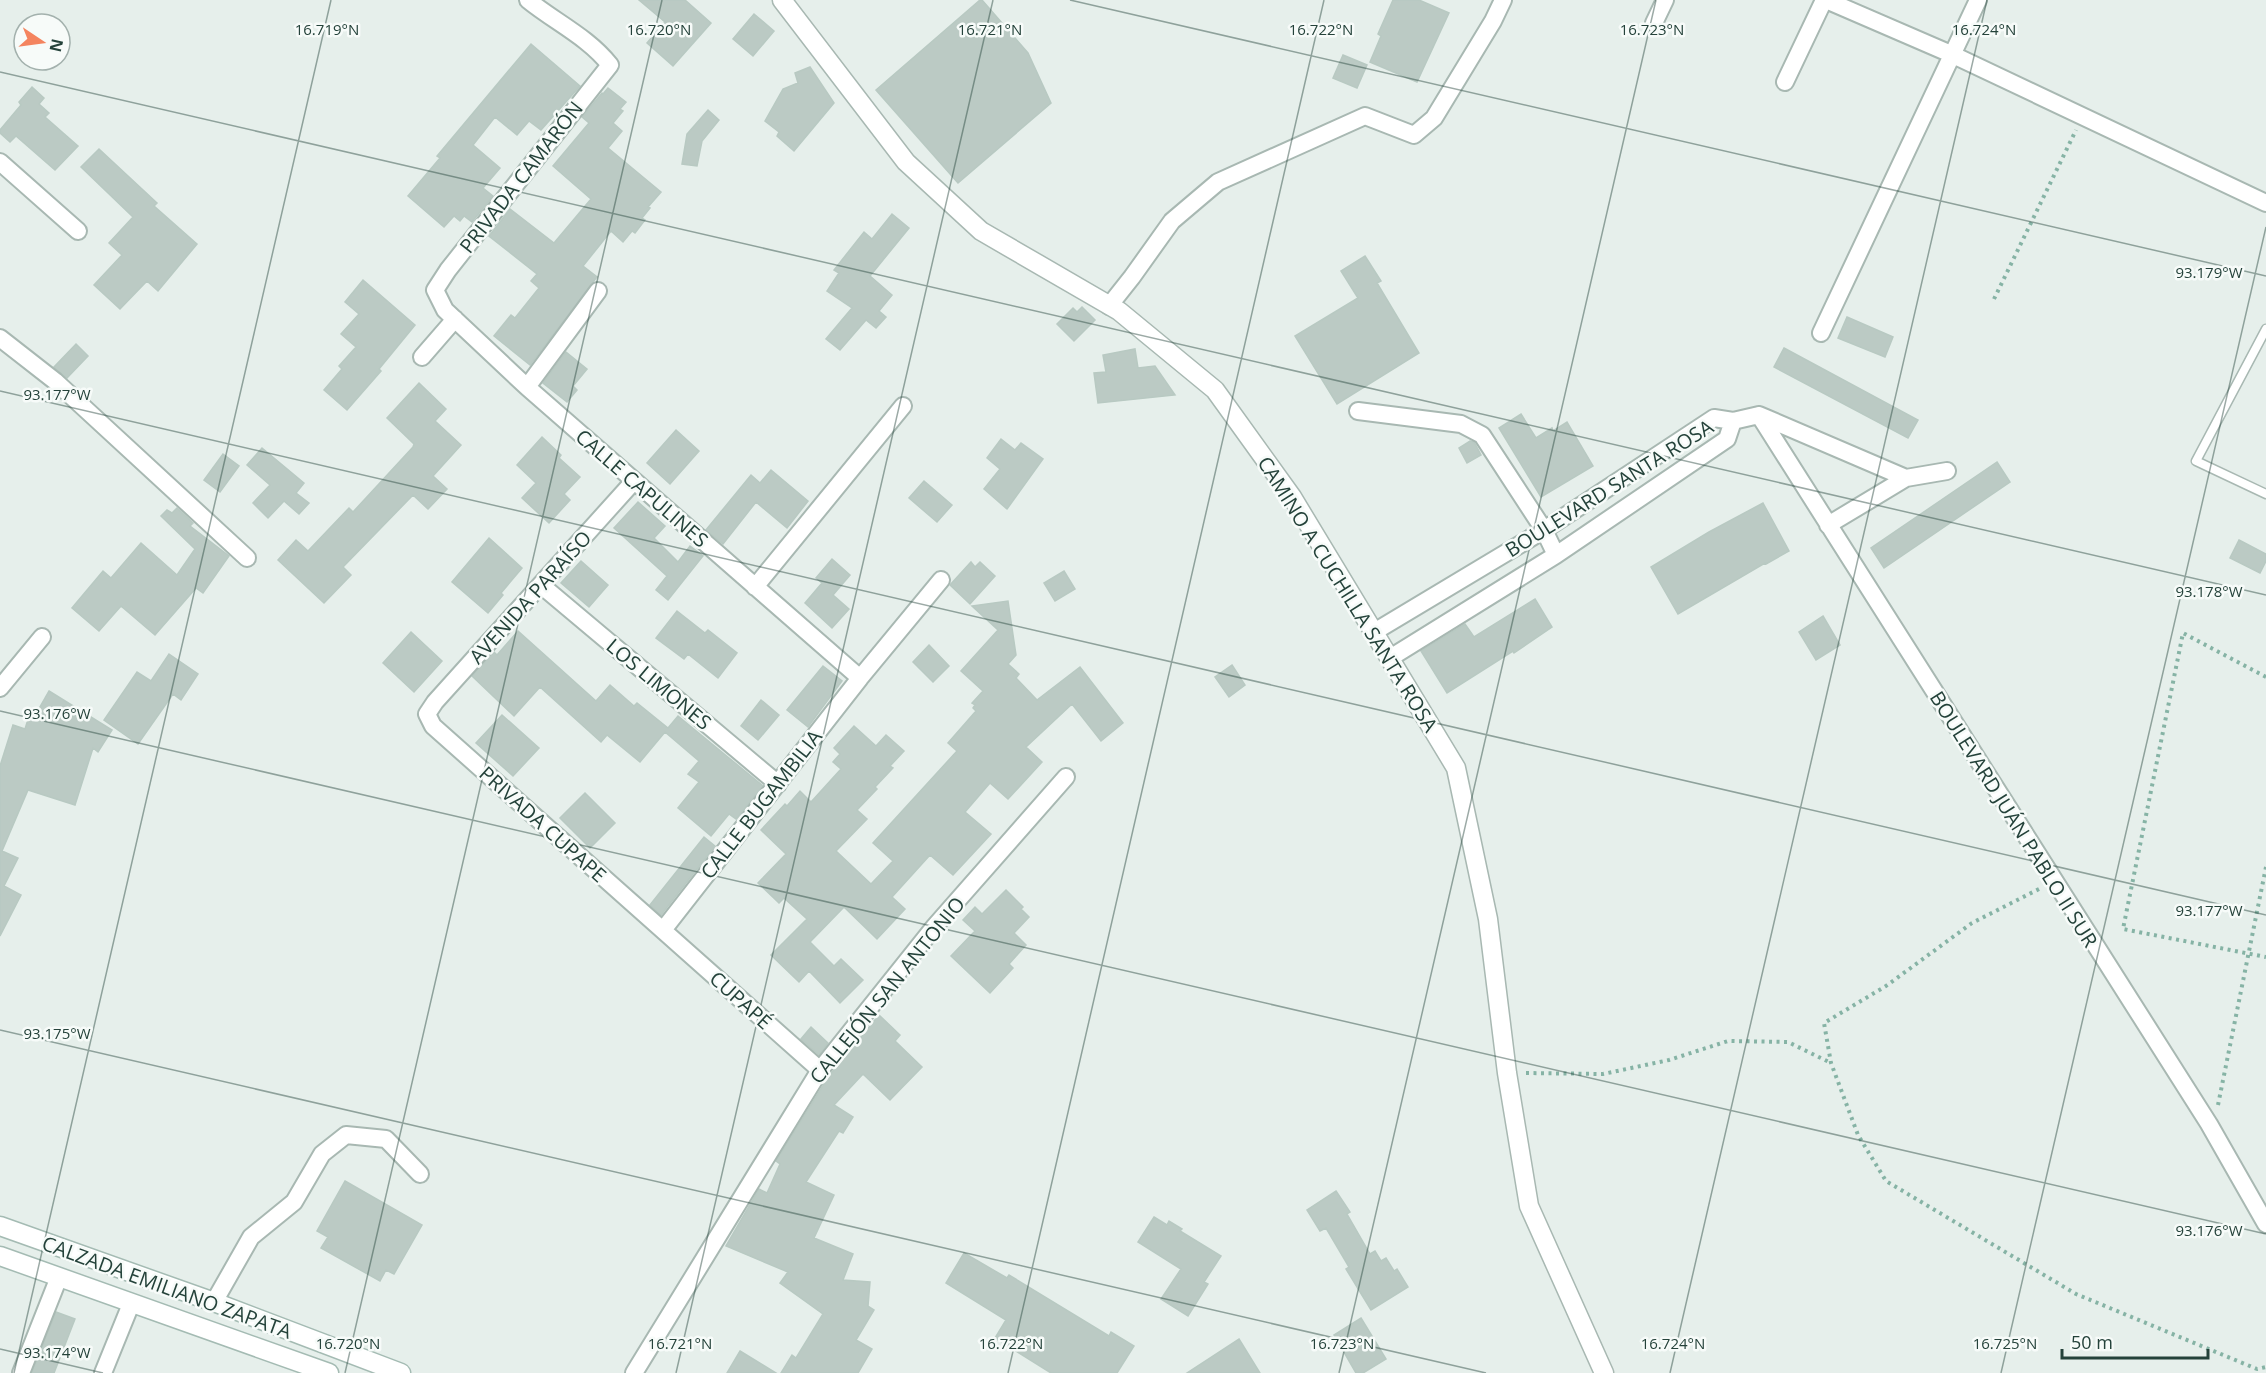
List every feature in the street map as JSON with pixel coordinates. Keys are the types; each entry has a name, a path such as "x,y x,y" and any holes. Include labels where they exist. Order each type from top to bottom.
{"street":[{"name":"PRIVADA CAMARÓN","path":"435,290 448,270 609,65 602,55 528,0"},
{"name":"CAMINO A CUCHILLA SANTA ROSA","path":"782,0 906,162 981,231 1119,311 1215,390 1292,497 1456,768 1488,919 1507,1073 1529,1206 1604,1373"},
{"path":"1109,306 1172,221 1218,182 1365,116 1414,135 1434,118 1493,21 1503,0"},
{"path":"1654,23 1665,0"},
{"path":"1785,82 1825,0 1952,54 2266,203"},
{"path":"1821,333 1978,0"},
{"path":"0,162 78,231"},
{"name":"CALLE CAPULINES","path":"435,290 445,310 527,387 860,678"},
{"path":"527,387 598,291"},
{"path":"422,357 455,319"},
{"path":"0,338 55,381 248,558"},
{"path":"755,587 903,406"},
{"path":"1358,411 1461,424 1482,435 1544,530 1556,555"},
{"path":"1732,421 1759,415 1906,478"},
{"name":"BOULEVARD JUÁN PABLO II SUR","path":"1759,415 2053,882 2209,1124 2266,1224"},
{"name":"BOULEVARD SANTA ROSA","path":"1374,632 1544,530 1714,418 1732,421 1727,439 1556,555 1390,658"},
{"path":"1828,525 1906,478 1947,471"},
{"name":"AVENIDA PARAÍSO","path":"427,714 435,702 634,481"},
{"name":"CALLE BUGAMBILIA","path":"663,930 860,678 941,580"},
{"name":"LOS LIMONES","path":"541,585 778,784"},
{"path":"0,688 42,637"},
{"name":"PRIVADA CUPAPE","path":"427,714 433,726 663,930"},
{"name":"CALLEJÓN SAN ANTONIO","path":"634,1373 820,1070 935,926 1066,777"},
{"name":"CUPAPÉ","path":"663,930 820,1070"},
{"path":"214,1302 251,1237 294,1202 322,1154 346,1135 386,1139 420,1174"},
{"name":"CALZADA EMILIANO ZAPATA","path":"0,1226 214,1302 401,1373"},
{"name":"CALZADA EMILIANO ZAPATA","path":"0,1256 329,1373"},
{"path":"21,1373 58,1277"},
{"path":"103,1373 131,1304"}],"lane":[{"path":"2266,329 2196,461 2266,494"}],"path":[{"path":"1994,299 2083,116"},
{"path":"2266,677 2183,633 2123,929 2266,957"},
{"path":"2209,1124 2216,1112 2266,867"},
{"path":"2053,882 1972,923 1886,986 1824,1023 1831,1063 1858,1135 1886,1181 2076,1294 2257,1369 2266,1367"},
{"path":"1507,1073 1603,1074 1669,1060 1728,1041 1788,1042 1831,1063"}],"building":[{"path":"639,0 685,0 711,23 673,66 647,43 665,22"},
{"path":"980,0 1028,53 1051,103 958,183 876,90"},
{"path":"1393,0 1419,0 1449,13 1417,82 1370,62 1381,36 1378,34"},
{"path":"754,14 774,31 753,56 733,39"},
{"path":"531,44 580,86 541,130 529,121 517,135 495,117 473,145 500,168 483,188 493,196 472,222 464,216 460,221 454,216 444,227 408,196 440,158 437,156"},
{"path":"1343,55 1367,65 1357,88 1333,78"},
{"path":"810,67 834,103 794,151 777,136 779,132 765,121 783,89 798,83 795,73"},
{"path":"32,87 44,98 39,104 49,113 45,117 78,146 55,170 16,136 10,142 0,133 0,130 21,105 19,102"},
{"path":"608,88 626,102 620,109 623,111 613,123 622,131 608,148 661,192 648,207 650,208 642,218 645,220 635,233 632,231 623,242 611,231 583,266 597,277 530,365 494,336 511,315 515,318 539,288 531,281 537,274 489,236 510,209 554,243 591,199 553,166 589,123 582,117"},
{"path":"708,110 719,120 702,141 697,166 682,164 687,134"},
{"path":"99,149 157,203 154,206 197,244 158,291 147,281 120,309 94,285 122,255 109,243 133,217 81,167"},
{"path":"892,214 909,228 870,276 892,295 879,311 886,317 876,328 866,320 840,350 826,339 852,308 827,291 839,273 834,270 864,232 872,239"},
{"path":"1365,256 1381,281 1377,283 1419,353 1337,404 1295,336 1358,298 1341,271"},
{"path":"363,280 415,325 379,369 381,371 347,410 324,390 342,369 339,366 356,347 341,334 359,314 345,302"},
{"path":"1082,307 1095,320 1074,341 1057,324 1073,308 1077,312"},
{"path":"1847,317 1893,337 1885,357 1838,338"},
{"path":"76,344 88,356 67,378 54,367"},
{"path":"1784,348 1918,420 1908,438 1774,367"},
{"path":"1135,349 1138,368 1155,366 1175,395 1098,403 1094,373 1106,372 1103,355"},
{"path":"566,352 587,369 573,386 577,390 567,402 543,383"},
{"path":"419,383 446,409 435,421 461,445 433,476 447,489 428,509 413,495 343,567 351,575 324,603 278,560 296,540 308,551 349,508 353,512 413,447 414,444 387,418"},
{"path":"1521,414 1536,438 1567,422 1593,466 1541,497 1499,428"},
{"path":"676,430 699,451 670,484 647,463"},
{"path":"542,437 561,455 559,458 580,477 564,494 570,500 549,523 522,498 536,483 517,465"},
{"path":"1001,439 1015,450 1021,443 1043,459 1007,509 984,489 1000,469 987,458"},
{"path":"1470,441 1474,442 1481,455 1467,463 1459,448"},
{"path":"262,448 304,483 296,493 309,503 299,514 284,501 268,518 253,503 270,485 247,465"},
{"path":"223,454 239,466 220,492 204,480"},
{"path":"1997,462 2010,482 1884,568 1871,548"},
{"path":"771,470 808,501 787,528 756,502 723,544 706,530 751,475 760,483"},
{"path":"924,481 952,505 937,522 909,498"},
{"path":"638,502 665,526 654,538 678,562 690,546 703,556 668,600 656,590 667,576 614,528"},
{"path":"1763,503 1789,551 1678,614 1651,567"},
{"path":"177,508 193,523 190,526 229,556 203,593 196,588 155,635 121,606 99,631 72,608 103,571 111,578 141,543 177,575 195,549 161,516 167,510 172,513"},
{"path":"489,538 522,568 488,613 452,582"},
{"path":"2239,540 2266,554 2266,561 2260,573 2230,558"},
{"path":"832,559 850,575 833,595 849,609 832,628 805,603 822,583 816,578"},
{"path":"581,561 608,585 589,607 561,583"},
{"path":"971,562 975,567 980,562 995,576 970,604 950,585"},
{"path":"1064,571 1075,589 1055,601 1044,583"},
{"path":"1535,599 1552,627 1447,693 1421,651 1465,624 1474,637"},
{"path":"1008,601 1016,655 1008,664 1019,674 1016,678 1037,700 1080,667 1123,723 1101,741 1072,704 1026,747 1042,762 1008,799 990,783 965,812 991,834 953,875 930,855 892,897 905,909 877,939 844,907 810,942 834,966 841,959 863,980 840,1003 809,971 799,982 771,955 807,919 784,898 779,903 758,883 786,854 761,830 800,791 811,802 841,769 833,762 840,754 834,748 854,726 876,746 886,735 904,751 890,766 893,768 875,787 877,789 857,810 867,819 836,851 871,884 893,861 873,843 957,751 948,743 976,711 972,703 983,691 961,671 998,630 972,606"},
{"path":"677,611 705,633 708,630 737,653 718,678 688,654 684,659 656,638"},
{"path":"1823,616 1840,645 1816,660 1799,632"},
{"path":"518,631 596,701 610,685 634,706 637,703 668,728 678,716 763,786 736,819 729,814 711,836 678,808 699,782 688,774 699,761 665,732 640,762 607,735 601,742 540,687 514,716 472,676 494,652 497,655"},
{"path":"411,632 442,661 414,692 383,663"},
{"path":"929,645 949,666 933,682 913,662"},
{"path":"169,654 198,674 181,700 173,694 138,744 104,720 137,672 151,681"},
{"path":"1232,665 1245,685 1229,697 1215,677"},
{"path":"823,666 842,681 808,727 787,710"},
{"path":"49,691 112,730 98,752 93,748 75,805 28,790 2,851 18,858 4,886 21,895 0,936 0,766 13,725 25,729 31,710 37,712"},
{"path":"761,700 779,715 758,740 741,726"},
{"path":"502,715 539,748 513,776 476,743"},
{"path":"585,793 615,823 590,848 560,818"},
{"path":"704,837 715,846 661,915 650,905"},
{"path":"1006,890 1023,907 1021,909 1029,917 1014,933 1026,945 1009,964 1013,968 990,993 951,956 975,931 963,920 975,907 982,914"},
{"path":"879,1015 900,1035 895,1041 922,1067 890,1100 863,1074 834,1105 853,1117 843,1133 839,1131 806,1182 834,1195 814,1238 853,1254 843,1280 870,1282 868,1306 874,1310 856,1340 872,1349 858,1373 781,1373 792,1355 796,1358 823,1314 780,1283 788,1272 726,1246 759,1189 767,1193 780,1164 776,1161 829,1076"},
{"path":"811,1027 828,1043 819,1055 801,1039"},
{"path":"345,1181 422,1225 394,1274 386,1270 380,1281 321,1248 328,1237 317,1231"},
{"path":"1336,1191 1350,1212 1347,1214 1370,1254 1375,1251 1381,1261 1386,1258 1394,1271 1397,1269 1408,1287 1371,1310 1346,1269 1349,1267 1326,1228 1320,1231 1307,1210"},
{"path":"1154,1217 1167,1225 1169,1221 1182,1229 1180,1231 1221,1256 1204,1282 1208,1284 1188,1316 1161,1299 1181,1269 1138,1242"},
{"path":"964,1253 1007,1278 1009,1275 1109,1336 1111,1332 1134,1346 1117,1373 1051,1373 995,1338 1006,1320 946,1283"},
{"path":"56,1312 75,1319 54,1373 32,1373"},
{"path":"1361,1318 1386,1359 1363,1373 1356,1373 1334,1335"},
{"path":"1239,1339 1260,1373 1187,1373"},
{"path":"740,1351 776,1373 727,1373"}]}
